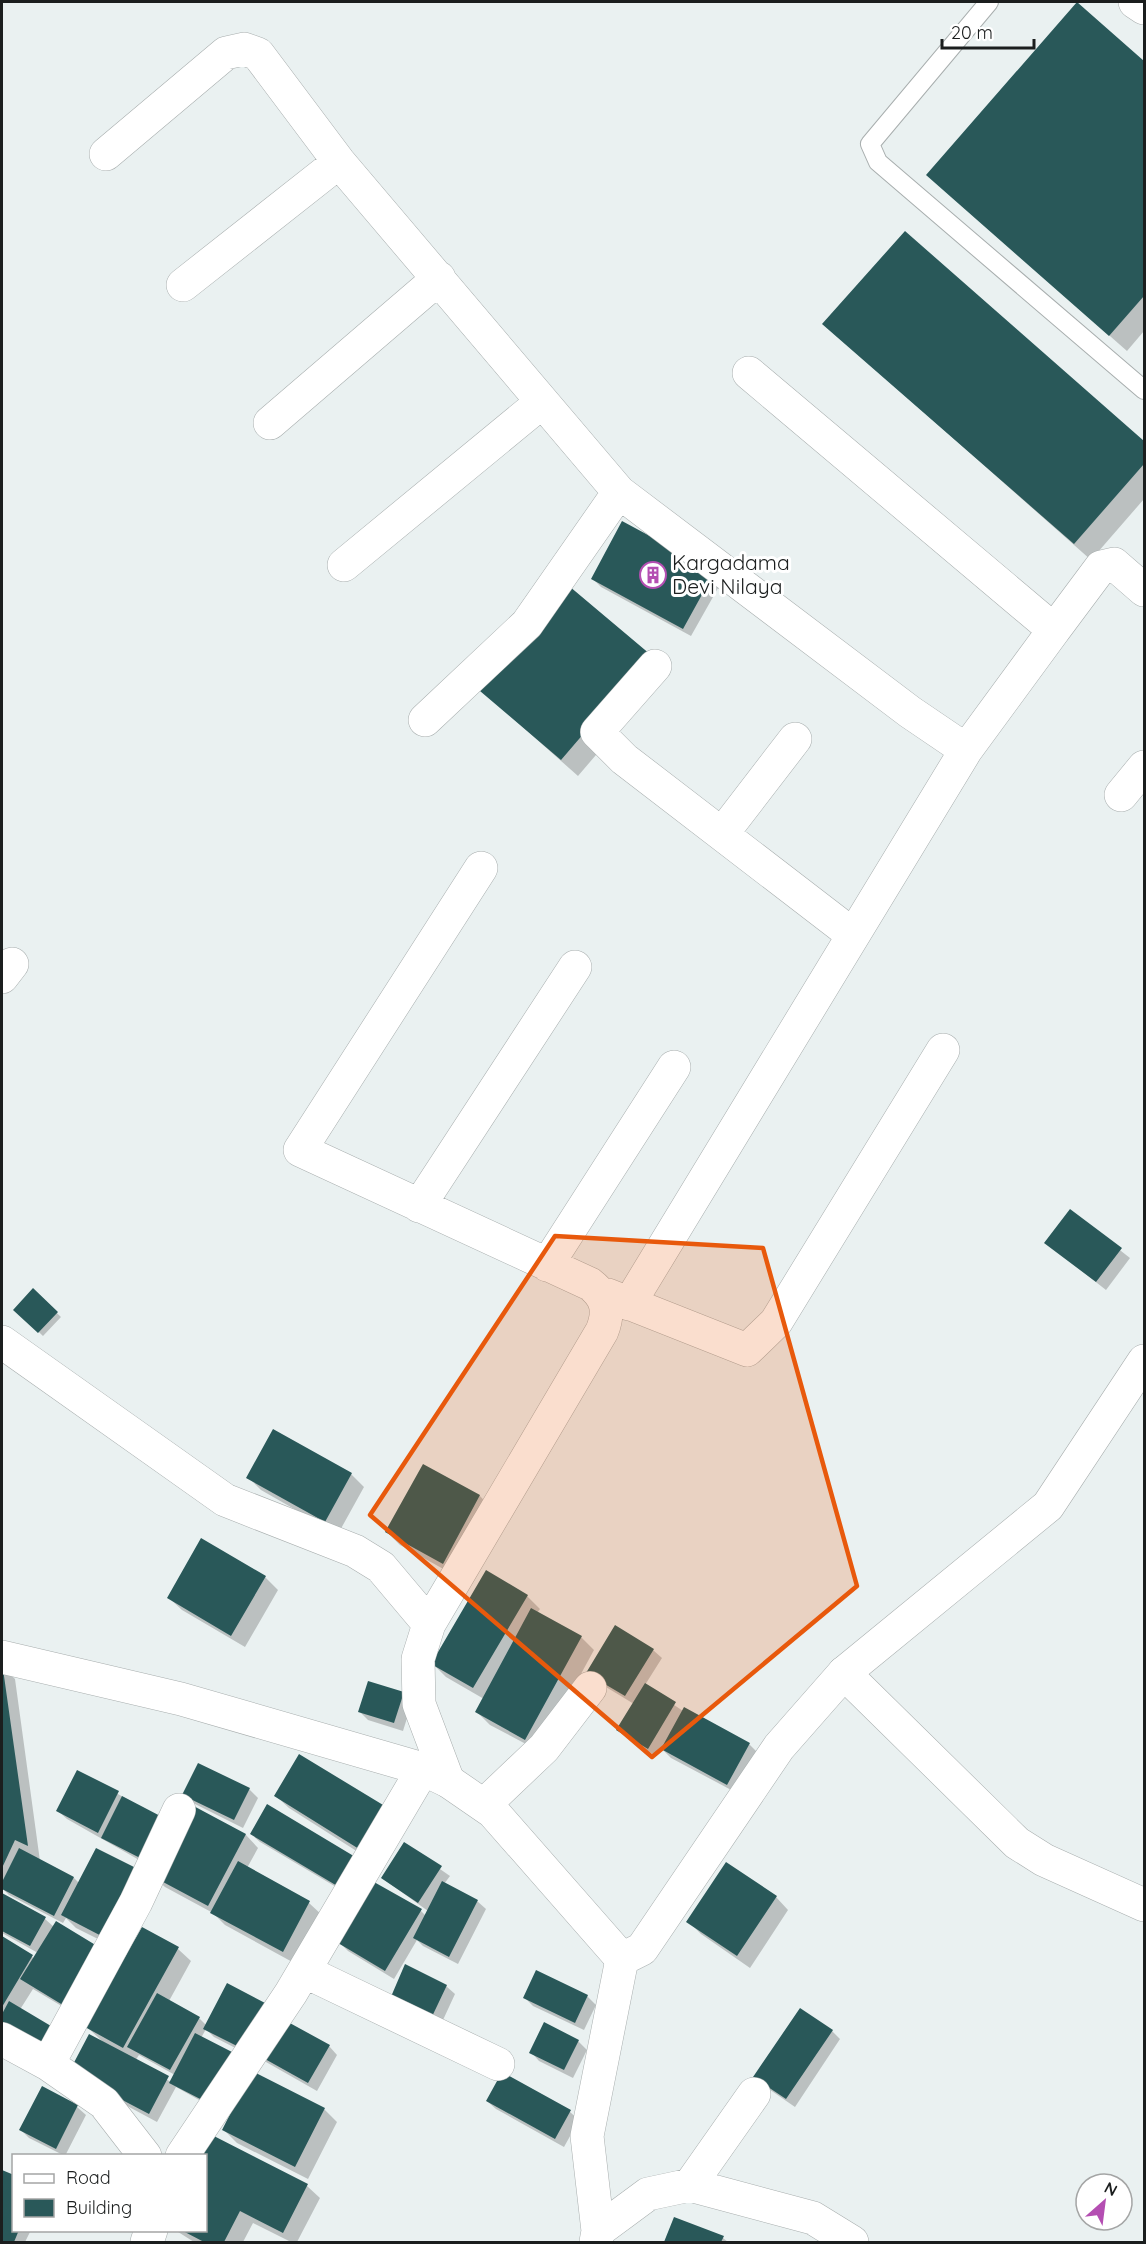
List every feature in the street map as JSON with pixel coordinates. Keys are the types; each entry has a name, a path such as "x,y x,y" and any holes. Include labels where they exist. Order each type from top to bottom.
{"street":[{"path":"1135,2 1144,8"},
{"path":"106,154 226,53 244,49 258,54 339,162 619,492 910,712 966,750"},
{"path":"183,285 339,162"},
{"path":"270,423 439,278"},
{"path":"749,373 1054,630"},
{"path":"344,565 542,402"},
{"path":"425,720 527,624 619,492"},
{"path":"183,2154 435,1775 419,1704 418,1659 429,1624 602,1331 607,1317 606,1304 615,1298 853,935 966,750 1101,567 1114,564 1144,590"},
{"path":"655,666 597,732 624,759 853,935"},
{"path":"722,834 795,740"},
{"path":"1121,795 1144,767"},
{"path":"481,868 300,1150 590,1284 615,1298 747,1350 776,1322 943,1050"},
{"path":"419,1206 575,967"},
{"path":"547,1264 674,1067"},
{"path":"2,1342 225,1500 355,1551 381,1567 429,1624"},
{"path":"622,1959 642,1948 779,1747 844,1674 1048,1506 1144,1361"},
{"path":"2,1657 181,1699 435,1775 493,1812 622,1959"},
{"path":"844,1674 1017,1843 1044,1860 1144,1905"},
{"path":"484,1805 544,1748 590,1688"},
{"path":"48,2064 136,1902 179,1810"},
{"path":"597,2237 587,2136 622,1959"},
{"path":"304,1971 498,2064"},
{"path":"2,2039 48,2064 104,2103 143,2154"},
{"path":"690,2185 754,2094"},
{"path":"597,2237 648,2194 690,2185 813,2218 852,2242"}],"lane":[{"path":"989,2 870,144 878,162 1144,390"}],"highlighted area":[{"path":"555,1236 763,1248 857,1586 652,1757 370,1515"}],"building":[{"path":"1077,2 1144,61 1144,296 1109,336 926,175"},
{"path":"905,231 1144,441 1144,464 1074,544 822,324"},
{"name":"Kargadama Devi Nilaya","path":"622,521 715,571 683,629 591,579"},
{"path":"569,586 651,655 561,760 480,691"},
{"path":"1070,1209 1122,1248 1096,1282 1044,1243"},
{"path":"33,1288 58,1312 38,1333 13,1310"},
{"path":"273,1429 352,1473 325,1522 246,1478"},
{"path":"423,1464 480,1495 443,1564 385,1532"},
{"path":"201,1538 266,1576 231,1636 167,1598"},
{"path":"486,1570 528,1595 473,1688 431,1664"},
{"path":"531,1608 582,1636 525,1740 475,1712"},
{"path":"615,1625 654,1649 625,1696 586,1673"},
{"path":"3,1669 28,1846 15,1840 2,1868"},
{"path":"368,1681 404,1692 394,1723 358,1712"},
{"path":"645,1683 676,1702 648,1749 616,1730"},
{"path":"684,1707 750,1743 727,1785 661,1749"},
{"path":"299,1754 393,1811 367,1854 274,1796"},
{"path":"198,1763 250,1788 234,1820 182,1795"},
{"path":"77,1770 119,1791 98,1833 56,1811"},
{"path":"122,1796 166,1819 144,1860 101,1838"},
{"path":"188,1803 246,1834 208,1906 150,1875"},
{"path":"267,1804 362,1861 344,1890 250,1834"},
{"path":"404,1842 442,1866 418,1903 381,1878"},
{"path":"19,1848 74,1877 54,1916 2,1889 2,1882"},
{"path":"96,1848 148,1874 113,1942 61,1915"},
{"path":"238,1861 310,1901 283,1952 210,1913"},
{"path":"726,1862 777,1896 737,1956 686,1922"},
{"path":"442,1881 478,1900 449,1957 413,1938"},
{"path":"374,1882 422,1909 385,1971 338,1943"},
{"path":"2,1893 46,1917 30,1946 2,1931"},
{"path":"56,1921 107,1952 71,2010 20,1979"},
{"path":"142,1927 179,1947 123,2048 85,2027"},
{"path":"2,1936 33,1955 2,2007"},
{"path":"405,1964 447,1985 428,2025 387,2006"},
{"path":"536,1970 588,1995 575,2023 523,1998"},
{"path":"227,1983 265,2003 241,2048 203,2029"},
{"path":"157,1993 200,2017 170,2070 127,2047"},
{"path":"9,2001 56,2029 39,2057 2,2034 2,2014"},
{"path":"800,2008 833,2030 786,2099 753,2077"},
{"path":"277,2016 330,2045 308,2083 256,2054"},
{"path":"544,2022 579,2040 564,2070 529,2053"},
{"path":"195,2033 232,2052 206,2102 169,2083"},
{"path":"89,2034 169,2076 149,2114 69,2072"},
{"path":"252,2071 325,2108 295,2167 222,2130"},
{"path":"502,2072 571,2110 555,2139 486,2101"},
{"path":"42,2086 78,2105 56,2149 19,2130"},
{"path":"210,2134 308,2184 283,2233 240,2211 224,2242 204,2242 185,2232 207,2232 207,2154 200,2154"},
{"path":"2,2170 12,2174 12,2232 18,2232 14,2242 2,2242"},
{"path":"674,2217 724,2236 721,2242 664,2242"}],"place":[{"name":"Kargadama Devi Nilaya","path":"653,575"}]}
